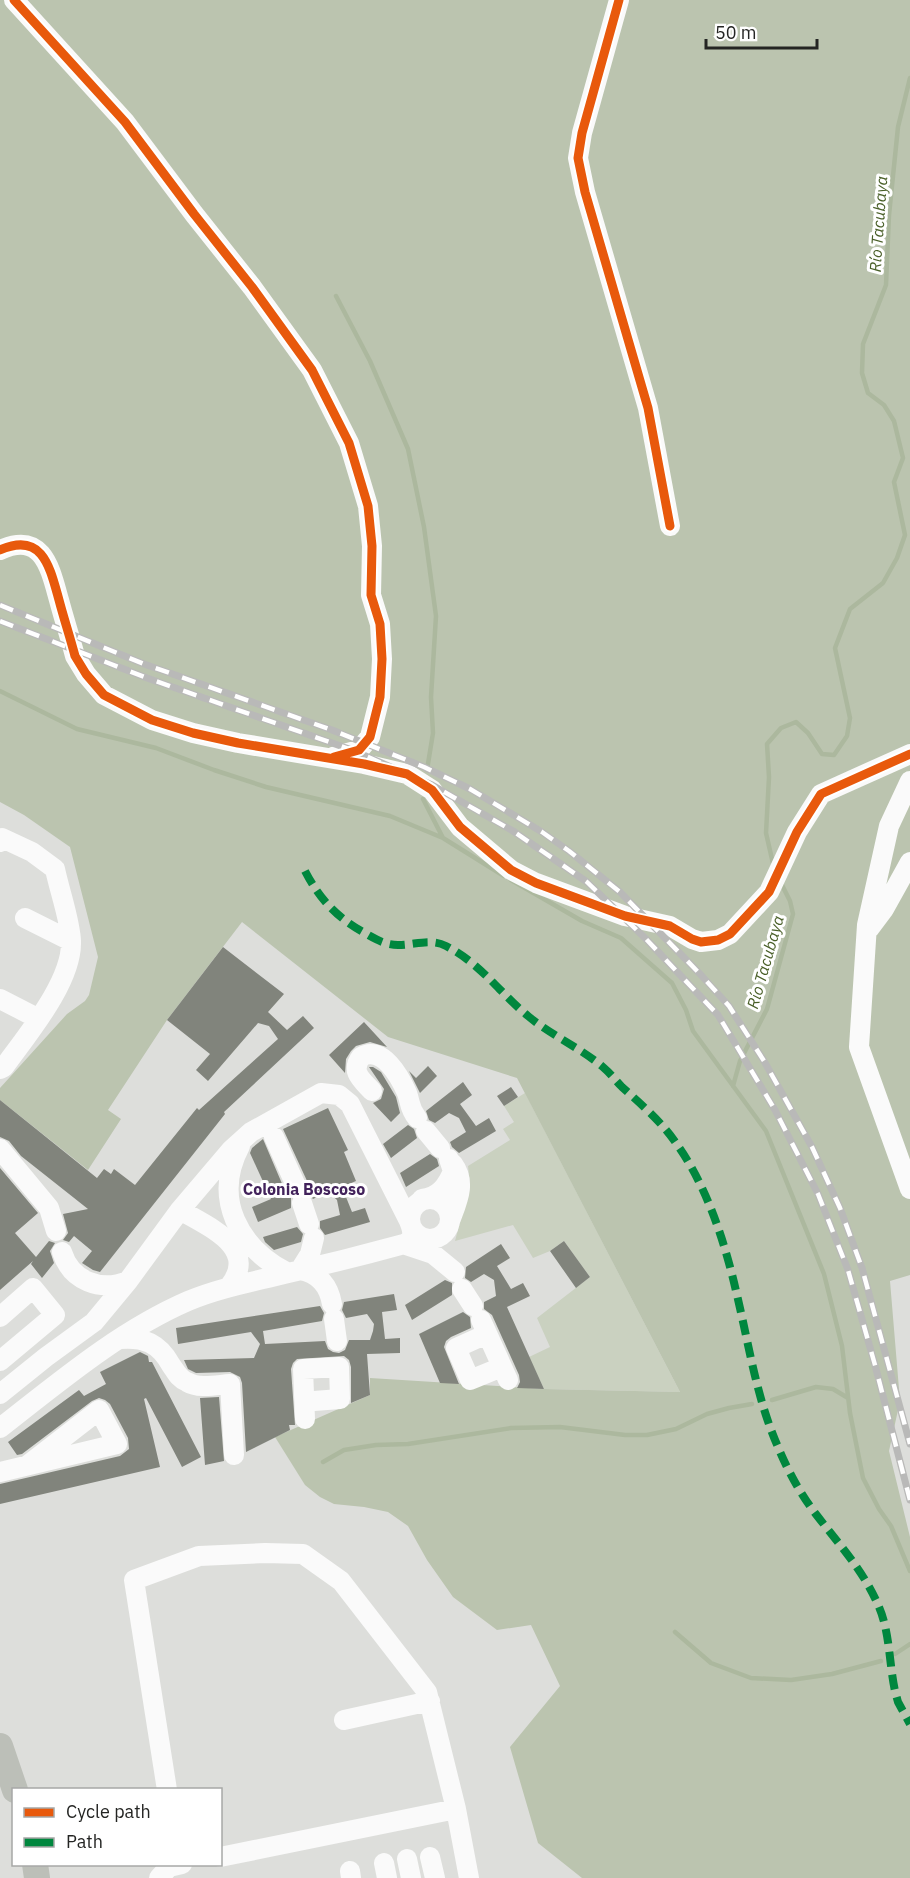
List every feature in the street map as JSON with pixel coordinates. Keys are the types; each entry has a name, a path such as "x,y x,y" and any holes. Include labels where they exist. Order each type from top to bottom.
{"main road":[{"path":"0,1746 10,1792"}],"street":[{"path":"14,0 126,122 252,287 312,370 349,443 368,506 372,546 370,594 380,624 380,697 370,737 358,750 329,759"},
{"path":"619,0 582,133 578,158 585,192 648,408 669,526"},
{"path":"0,550 13,545 28,546 35,549 47,561 75,656 86,674 104,695 152,720 193,733 398,771 432,790 460,827 511,870 536,883 625,916 670,926 692,939 711,942 724,938 769,892 797,832 820,794 910,754"},
{"path":"910,780 889,826 866,932 859,1047 910,1189"},
{"path":"0,842 2,838 32,852 55,869 71,941 68,968 39,1019 4,1067 0,1068"},
{"path":"866,932 884,909 910,862"},
{"path":"25,918 71,941"},
{"path":"0,999 39,1019"},
{"path":"372,1091 356,1074 361,1057 370,1053 380,1055 395,1072 408,1095 409,1109 440,1148"},
{"path":"0,1394 94,1322 128,1281 180,1210 231,1150 251,1132 316,1096 327,1093 339,1095 350,1104 395,1189 414,1237 455,1272 445,1246 445,1234 460,1196 457,1170 449,1159 453,1172 449,1181 440,1192 414,1207 410,1221 414,1237"},
{"path":"251,1132 242,1141 229,1179 234,1219 247,1242 265,1260 294,1272 308,1271 323,1282 332,1304 334,1279 343,1260"},
{"path":"274,1137 300,1195 309,1224"},
{"path":"0,1149 49,1208 56,1232"},
{"path":"395,1189 410,1198 440,1202 446,1207 449,1225"},
{"path":"180,1210 221,1234 234,1246 238,1268 229,1287"},
{"path":"0,1428 89,1359 175,1307 229,1287 343,1260 414,1237 436,1238 449,1225"},
{"path":"294,1272 310,1254 314,1238 324,1251 343,1260"},
{"path":"62,1252 65,1263 91,1284 98,1300 97,1317"},
{"path":"91,1284 110,1286 128,1281"},
{"path":"0,1317 33,1288 55,1315 0,1361"},
{"path":"462,1289 481,1320 500,1376 470,1380 456,1348 481,1320"},
{"path":"175,1307 164,1330 164,1349 179,1377 185,1382 198,1386 230,1384 234,1455"},
{"path":"334,1319 338,1352"},
{"path":"73,1337 89,1359"},
{"path":"120,1339 147,1340 155,1344 168,1358"},
{"path":"305,1419 303,1369 339,1367 340,1400 314,1401"},
{"path":"0,1472 28,1465"},
{"path":"167,1788 134,1580 199,1556 303,1554 341,1581 427,1692 456,1809 469,1878"},
{"path":"344,1719 430,1701"},
{"path":"222,1857 456,1809"},
{"path":"430,1857 435,1878"}],"green space":[{"path":"0,0 910,0 910,1275 890,1281 900,1401 889,1451 910,1537 910,1878 582,1878 538,1843 510,1747 560,1686 531,1625 497,1630 453,1597 427,1560 408,1526 388,1512 334,1504 320,1497 305,1485 275,1437 370,1395 370,1378 544,1389 680,1392 517,1078 388,1037 242,922 167,1020 108,1110 121,1119 88,1170 0,1100 0,1088 67,1014 85,1001 89,995 98,957 70,847 24,815 0,802"},
{"path":"525,1093 680,1392 544,1389 529,1357 550,1347 537,1318 590,1277 564,1241 550,1251 533,1258 513,1225 455,1241 470,1185 468,1166 510,1140 503,1129 514,1122 504,1106"}],"building":[{"path":"223,947 284,994 268,1012 287,1030 303,1016 314,1028 224,1112 225,1114 100,1272 93,1270 82,1263 92,1251 74,1236 69,1242 63,1240 68,1233 63,1214 88,1209 21,1156 9,1141 0,1137 0,1100 97,1178 104,1169 111,1174 114,1169 135,1185 197,1108 199,1110 278,1039 269,1026 258,1023 208,1081 196,1070 210,1054 167,1020"},
{"path":"364,1022 387,1047 370,1042 356,1046 346,1059 345,1073 329,1055"},
{"path":"428,1066 437,1076 420,1093 409,1071 416,1078"},
{"path":"369,1067 381,1072 396,1097 400,1113 391,1122 373,1103 381,1099 384,1089"},
{"path":"463,1082 472,1095 460,1104 476,1126 489,1118 496,1131 459,1153 450,1142 466,1132 459,1118 449,1113 435,1123 429,1120 426,1111"},
{"path":"511,1087 518,1097 504,1106 497,1096"},
{"path":"328,1108 348,1150 344,1152 356,1181 342,1187 352,1212 365,1208 370,1222 325,1235 320,1228 320,1221 340,1215 337,1200 328,1192 313,1199 308,1193 308,1183 283,1129"},
{"path":"408,1125 414,1129 417,1138 391,1158 383,1144"},
{"path":"263,1139 286,1193 291,1198 291,1208 258,1222 252,1207 271,1199 250,1153 252,1148"},
{"path":"430,1154 437,1159 439,1166 406,1187 400,1173"},
{"path":"0,1168 38,1213 15,1233 36,1257 49,1241 55,1243 50,1251 54,1263 42,1278 31,1264 33,1261 0,1290"},
{"path":"297,1227 303,1234 301,1242 274,1250 263,1237"},
{"path":"564,1241 590,1277 576,1288 550,1251"},
{"path":"501,1244 510,1258 497,1266 511,1289 523,1283 530,1296 507,1307 544,1389 517,1388 520,1382 519,1375 492,1315 484,1309 484,1302 496,1296 494,1280 484,1274 471,1282 465,1278 466,1267"},
{"path":"445,1280 452,1283 452,1295 412,1320 405,1305"},
{"path":"394,1294 397,1310 382,1312 385,1339 400,1338 400,1353 367,1354 370,1395 351,1403 351,1367 349,1360 344,1356 297,1359 291,1369 295,1425 289,1425 290,1430 246,1452 240,1377 230,1372 196,1373 188,1369 184,1360 254,1358 260,1344 251,1332 178,1344 176,1328 320,1306 324,1313 322,1321 263,1331 265,1344 325,1341 328,1349 339,1353 345,1350 349,1340 370,1340 374,1324 367,1314 346,1318 342,1310 344,1302"},
{"path":"463,1312 470,1317 471,1328 451,1337 446,1341 444,1347 459,1384 440,1383 419,1334"},
{"path":"140,1352 148,1356 149,1362 152,1362 201,1457 182,1467 146,1398 144,1399 160,1467 0,1504 0,1484 120,1456 129,1449 128,1438 110,1404 99,1398 22,1454 17,1455 8,1442 79,1390 84,1396 106,1384 100,1372"},
{"path":"219,1397 224,1461 205,1465 200,1398"}],"waterway":[{"name":"Río Tacubaya","path":"774,868 766,833 769,777 767,744 781,728 796,722 808,733 822,754 834,755 847,736 850,718 835,648 850,609 883,583 897,558 905,535 894,482 903,458 894,421 884,405 868,393 862,373 863,344 886,285 889,215 898,127 910,78"},
{"path":"336,296 370,361 408,449 424,527 436,616 431,697 433,733 427,770"},
{"path":"0,691 77,729 156,748 266,787 390,816 443,838 504,876"},
{"path":"423,799 443,838"},
{"name":"Río Tacubaya","path":"511,880 582,921 621,938 672,983 686,1010 693,1031 766,1131 824,1274 842,1346 850,1413 863,1478 891,1526 910,1571"},
{"name":"Río Tacubaya","path":"733,1086 740,1061 767,1009 793,914 790,901 780,881"},
{"path":"772,1400 816,1387 833,1389 848,1398"},
{"path":"323,1462 344,1450 376,1445 408,1444 511,1428 560,1427 625,1435 647,1435 676,1429 707,1414 752,1404"},
{"path":"675,1632 711,1663 751,1678 791,1680 832,1674 881,1661"},
{"path":"895,1654 910,1644"}],"railway":[{"path":"0,605 144,664 332,730 424,767 470,789 542,832 620,892 729,1006 764,1061 812,1147 840,1208 862,1268 910,1444"},
{"path":"0,621 147,678 352,750 432,785 513,831 587,882 646,939 718,1015 775,1110 818,1194 848,1270 910,1500"}],"marked path":[{"path":"305,871 329,906 353,926 372,937 393,945 428,942 440,944 469,961 528,1016 604,1068 672,1138 698,1179 714,1216 732,1273 758,1390 770,1428 804,1498 850,1558 873,1594 883,1617 898,1702 910,1724"}],"cycle path":[{"path":"14,0 125,122 252,287 312,370 349,443 368,506 372,546 371,595 380,624 382,659 380,697 370,737 359,750 334,757"},
{"path":"619,0 582,133 578,158 585,192 648,408 670,526"},
{"path":"0,550 15,545 26,545 35,549 42,556 52,576 75,656 86,674 104,695 152,720 193,733 407,774 432,790 460,827 511,870 536,883 625,916 670,926 701,942 718,940 730,934 769,892 797,832 821,794 910,754"}],"district":[{"name":"Colonia Boscoso","path":"304,1189"}]}
